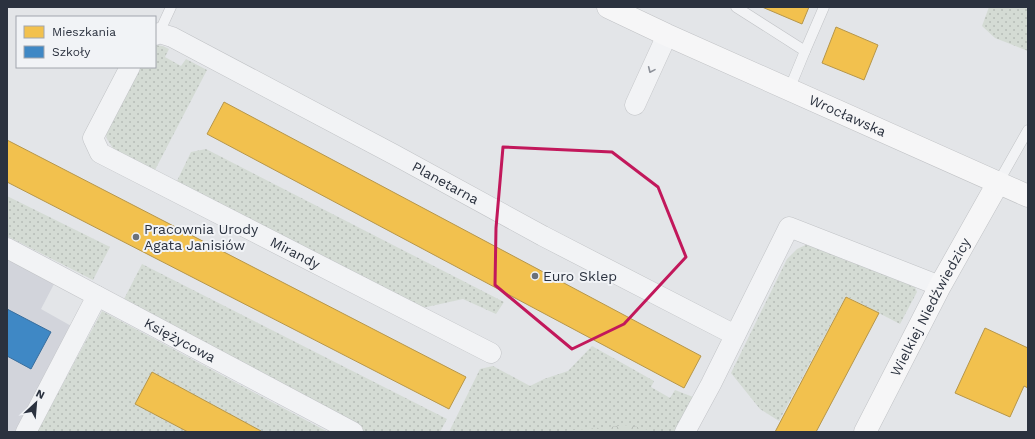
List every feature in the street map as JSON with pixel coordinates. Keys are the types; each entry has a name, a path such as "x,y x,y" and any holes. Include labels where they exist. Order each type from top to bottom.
{"main road":[{"name":"Wrocławska","path":"590,7 666,35"},
{"name":"Wrocławska","path":"608,7 666,35 1028,196"},
{"name":"Wielkiej Niedźwiedzicy","path":"865,432 940,286 998,183"}],"street":[{"name":"Planetarna","path":"157,34 172,37 209,56 543,236 735,335"},
{"path":"635,105 666,35"},
{"name":"Mirandy","path":"129,68 93,138 100,153 492,353"},
{"path":"685,432 711,384 789,227 940,286"},
{"name":"Księżycowa","path":"7,248 353,432"},
{"path":"26,432 97,296"}],"lane":[{"path":"157,34 171,7"},
{"path":"736,7 805,51"},
{"path":"789,90 824,7"},
{"path":"998,183 1028,130"}],"highlighted area":[{"path":"503,147 612,152 658,187 686,257 624,324 572,349 495,285 496,228"}],"shaded area":[{"path":"7,258 54,284 41,309 73,327 16,432 7,432"}],"green space":[{"path":"989,7 1028,7 1028,51 995,38 982,26"},
{"path":"156,45 169,49 165,57 181,66 186,59 207,70 155,170 114,150 107,139 105,130 136,68 156,68"},
{"path":"206,149 504,302 496,314 463,299 422,308 177,181 191,152"},
{"path":"7,196 110,247 93,280 7,236"},
{"path":"810,243 915,287 917,292 900,324 846,296 779,421 760,409 731,373 787,259 797,249"},
{"path":"142,264 447,419 440,432 365,432 123,301"},
{"path":"102,311 328,432 37,432"},
{"path":"592,346 654,381 651,387 670,398 675,390 693,397 677,432 449,432 480,369 493,366 530,386 544,379 568,371"},
{"path":"630,425 656,432 563,432 563,431"}],"building: Mieszkania":[{"path":"762,7 809,7 802,24"},
{"path":"836,27 878,45 864,80 822,63"},
{"path":"224,102 701,356 684,388 207,134"},
{"path":"7,140 466,377 449,409 7,182"},
{"path":"846,297 879,313 816,432 775,432"},
{"path":"985,328 1028,348 1028,388 1024,386 1010,417 955,393"},
{"path":"152,372 261,432 188,432 135,404"}],"building: Szkoły":[{"path":"7,309 51,332 31,369 7,356"}],"place":[{"name":"Pracownia Urody Agata Janisiów","path":"136,237"},
{"name":"Euro Sklep","path":"535,276"}]}
